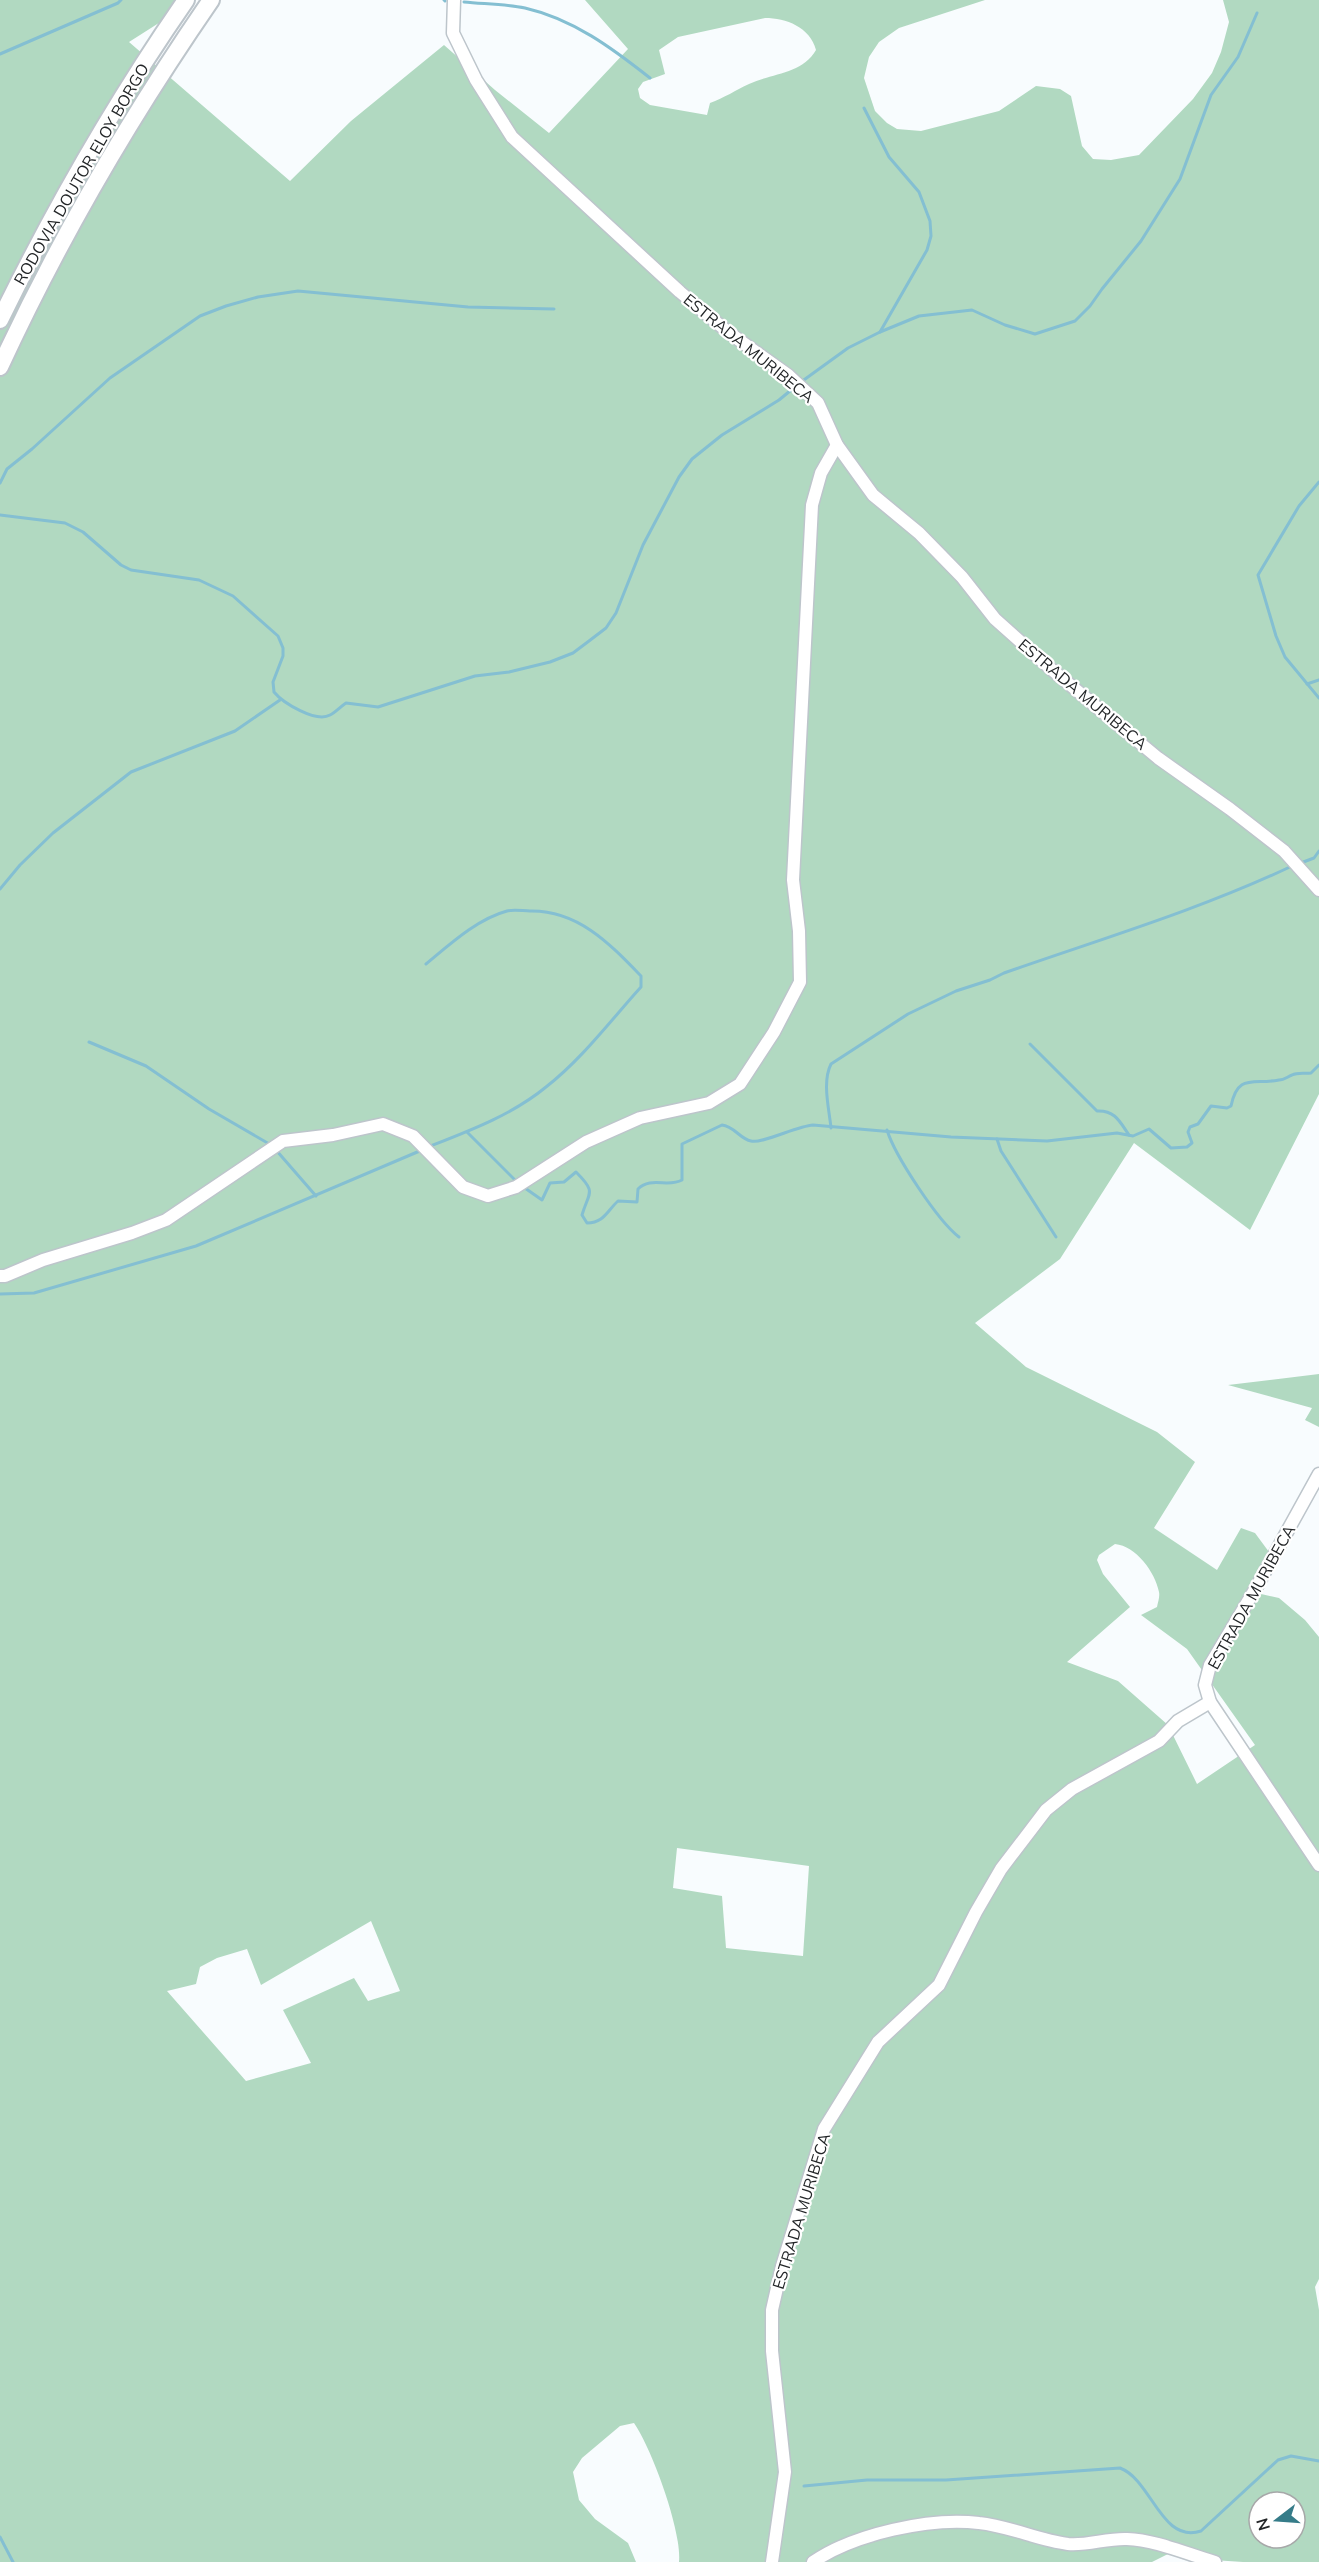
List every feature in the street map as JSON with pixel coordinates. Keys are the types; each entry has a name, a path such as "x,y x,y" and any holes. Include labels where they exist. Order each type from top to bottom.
{"highway":[{"name":"RODOVIA DOUTOR ELOY BORGO","path":"0,320 92,149 186,0"},
{"name":"RODOVIA DOUTOR ELOY BORGO","path":"0,367 55,255 104,169 149,93 211,0"}],"street":[{"name":"ESTRADA MURIBECA","path":"453,0 453,33 476,80 512,137 588,204 680,292 728,332 788,375 818,403 837,445 873,495 919,533 948,562 995,619 1158,758 1284,851 1319,890"},
{"path":"0,1276 166,1220 283,1141 333,1135 383,1124 413,1136 463,1187 488,1196 516,1187 586,1142 640,1118 709,1104 740,1084 774,1032 800,982 799,931 793,880 812,505 821,473 837,445"},
{"name":"ESTRADA MURIBECA","path":"772,2562 785,2472 781,2412 772,2351 772,2310 782,2266 824,2129 878,2042 939,1985 1001,1869 1046,1810 1072,1789 1160,1741 1179,1721 1210,1702 1205,1685 1210,1665 1319,1474"},
{"path":"1210,1702 1319,1865"},
{"path":"813,2562 825,2553 884,2532 944,2521 981,2523 1069,2544 1127,2539 1156,2544 1215,2562"}],"green space":[{"path":"0,0 195,0 129,42 290,181 351,121 444,45 549,133 628,49 585,0 985,0 899,28 879,42 869,57 864,78 875,111 897,129 921,131 999,111 1036,86 1060,89 1071,96 1082,146 1093,159 1111,160 1139,155 1193,99 1212,73 1221,52 1229,22 1223,0 1319,0 1319,1094 1250,1230 1134,1143 1060,1259 975,1323 1026,1367 1157,1432 1195,1462 1154,1528 1217,1570 1241,1528 1255,1533 1269,1552 1248,1591 1279,1598 1305,1620 1319,1637 1319,2279 1315,2287 1319,2310 1319,2562 1243,2562 1198,2559 1172,2552 1152,2562 679,2562 679,2548 671,2511 657,2470 634,2423 620,2426 582,2458 573,2472 579,2500 595,2519 628,2543 636,2562 0,2562","holes":["765,18 796,25 808,35 816,50 803,64 786,72 758,80 710,103 707,115 650,105 640,98 638,89 643,82 665,74 659,50 678,37","1115,1544 1137,1555 1149,1569 1157,1584 1159,1592 1157,1607 1141,1615 1187,1649 1255,1745 1197,1784 1168,1725 1118,1681 1067,1662 1130,1607 1103,1574 1097,1560 1099,1555","677,1848 809,1866 803,1956 726,1948 722,1896 673,1888","371,1921 400,1991 368,2001 354,1978 283,2010 311,2063 246,2081 167,1991 196,1984 200,1967 217,1958 247,1949 261,1985"]},
{"path":"1319,1374 1319,1427 1305,1420 1312,1408 1228,1385"}],"waterway":[{"path":"0,54 121,0"},
{"path":"464,2 525,8 559,19 591,36 650,78"},
{"path":"801,382 848,348 919,316 972,310 1005,325 1035,334 1075,321 1090,306 1141,241 1180,179 1211,95 1238,57 1257,13"},
{"path":"864,108 889,157 919,192 930,221 931,236 927,250 880,332"},
{"path":"0,483 7,469 110,378 200,316 226,306 258,297 298,291 468,307 554,309"},
{"path":"0,515 65,523 83,532 121,565 131,570 199,580 233,596 278,636 283,648 283,656 273,682 274,692 300,711 324,717 346,703 378,707 475,676 509,672 550,662 573,653 606,628 616,613 643,545 679,477 692,459 722,435 779,400 796,386"},
{"path":"1319,482 1299,506 1258,575 1276,636 1285,657 1319,698"},
{"path":"1307,684 1319,680"},
{"path":"0,889 20,865 53,833 131,772 235,731 280,700"},
{"path":"1298,864 1314,858 1319,851"},
{"path":"831,1128 827,1087 831,1064 908,1014 956,991 1186,910 1292,866"},
{"path":"426,964 464,933 485,920 507,911 518,910 547,912 578,923 605,941 641,976 641,987 584,1052 546,1087 505,1114 428,1147"},
{"path":"89,1042 146,1066 209,1109 271,1145"},
{"path":"1030,1044 1097,1111 1108,1112 1120,1121 1129,1135"},
{"path":"522,1186 542,1200 550,1183 564,1182 576,1172 587,1184 590,1192 582,1215 587,1223 597,1221 605,1216 618,1201 637,1202 638,1189 643,1185 682,1180 682,1144 722,1125 751,1141 771,1138 813,1125 951,1137 1047,1141 1117,1133 1133,1136 1149,1129 1171,1148 1187,1147 1192,1143 1188,1132 1190,1127 1198,1124 1211,1106 1227,1108 1231,1106 1234,1096 1242,1085 1248,1082 1281,1080 1297,1074 1311,1073 1319,1065"},
{"path":"887,1130 918,1187 940,1217 959,1237"},
{"path":"467,1132 517,1182"},
{"path":"997,1139 1001,1151 1056,1237"},
{"path":"276,1150 316,1196"},
{"path":"0,1294 34,1293 196,1246 422,1150"},
{"path":"804,2486 867,2480 946,2480 1120,2468 1141,2485 1166,2520 1187,2533 1201,2531 1278,2460 1291,2456 1319,2461"},
{"path":"0,2537 13,2562"}]}
